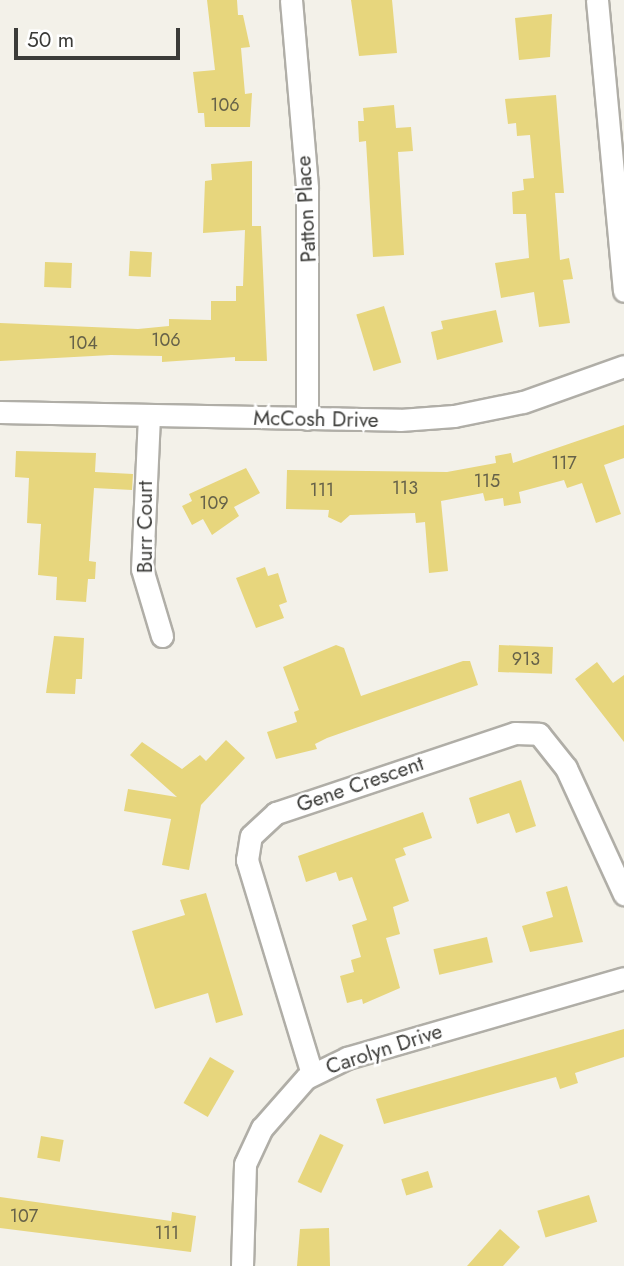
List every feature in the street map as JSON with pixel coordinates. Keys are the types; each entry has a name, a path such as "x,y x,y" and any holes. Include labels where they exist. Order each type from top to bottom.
{"street":[{"name":"Patton Place","path":"291,0 307,188 307,419"},
{"path":"597,0 624,291"},
{"name":"McCosh Drive","path":"0,412 307,419 454,416 523,402 624,366"},
{"name":"Burr Court","path":"149,416 142,569 162,636"},
{"name":"Gene Crescent","path":"312,1074 247,860 251,836 276,813 514,733 539,734 566,768 624,894"},
{"name":"Carolyn Drive","path":"242,1266 245,1164 279,1103 312,1074 347,1058 624,978"}],"building":[{"path":"207,0 237,0 238,15 243,15 250,47 241,48 245,94 252,93 250,127 205,127 204,113 198,113 193,72 215,70"},
{"path":"351,0 392,0 397,53 359,56"},
{"path":"552,14 550,57 519,60 515,18"},
{"path":"556,95 564,193 555,193 560,260 569,258 573,279 563,280 570,323 539,327 534,292 501,298 495,263 529,258 526,214 513,214 512,192 524,190 523,179 534,178 530,135 517,136 516,123 508,124 505,99"},
{"path":"394,105 396,128 411,127 413,151 398,152 404,255 373,257 366,141 359,142 358,121 364,121 363,108"},
{"path":"252,161 252,226 261,226 267,361 235,361 235,357 162,362 162,356 111,355 0,361 0,323 138,329 169,326 169,319 211,320 211,301 236,301 236,286 243,286 245,230 203,233 205,181 212,180 211,164"},
{"path":"130,251 152,252 151,277 129,276"},
{"path":"45,262 72,263 71,288 44,287"},
{"path":"384,306 401,362 374,371 356,314"},
{"path":"496,310 503,342 437,360 431,332 443,329 441,321"},
{"path":"624,425 624,458 604,465 621,514 596,523 582,483 567,488 564,480 519,492 521,503 504,506 503,498 485,501 483,493 441,501 448,571 429,573 425,522 416,523 415,513 350,515 341,523 328,517 329,510 286,509 287,470 447,472 496,463 495,456 511,453 513,463"},
{"path":"16,451 96,453 95,472 133,474 132,490 94,488 89,561 96,562 95,579 88,579 86,602 56,600 57,577 38,575 41,524 27,523 29,478 15,477"},
{"path":"246,468 260,493 234,507 239,516 212,535 203,519 192,525 182,506 192,501 189,494"},
{"path":"265,567 268,576 278,573 287,602 279,605 284,618 256,628 236,578"},
{"path":"54,636 84,638 82,679 76,679 75,694 46,693"},
{"path":"336,645 344,648 361,696 463,661 470,661 478,685 327,738 315,744 317,749 276,759 267,732 297,722 294,712 299,710 283,667"},
{"path":"499,645 553,647 552,674 498,672"},
{"path":"597,662 613,683 624,675 624,742 575,679"},
{"path":"226,740 245,758 201,805 189,870 162,865 171,819 124,811 128,789 177,797 130,755 142,742 182,769 200,755 206,761"},
{"path":"521,780 536,826 516,833 509,813 477,824 469,798"},
{"path":"423,812 432,838 403,848 406,855 395,859 409,901 393,907 400,934 386,938 400,988 363,1004 362,999 347,1003 340,976 354,972 351,960 361,957 352,925 367,920 352,877 339,881 336,872 306,882 298,856"},
{"path":"567,886 583,942 530,952 522,926 553,917 546,892"},
{"path":"206,893 243,1015 216,1023 208,993 155,1009 132,931 185,915 180,900"},
{"path":"487,937 493,962 439,975 433,949"},
{"path":"624,1029 624,1057 575,1073 578,1083 560,1089 556,1077 384,1124 376,1099"},
{"path":"210,1057 234,1071 208,1117 184,1103"},
{"path":"320,1134 344,1145 321,1193 298,1182"},
{"path":"41,1136 64,1140 60,1162 37,1158"},
{"path":"428,1171 433,1187 406,1195 401,1179"},
{"path":"589,1195 597,1222 546,1238 537,1211"},
{"path":"0,1197 171,1221 172,1212 196,1216 191,1252 0,1228"},
{"path":"329,1228 330,1266 297,1266 300,1229"},
{"path":"500,1229 520,1247 503,1266 467,1266"}]}
